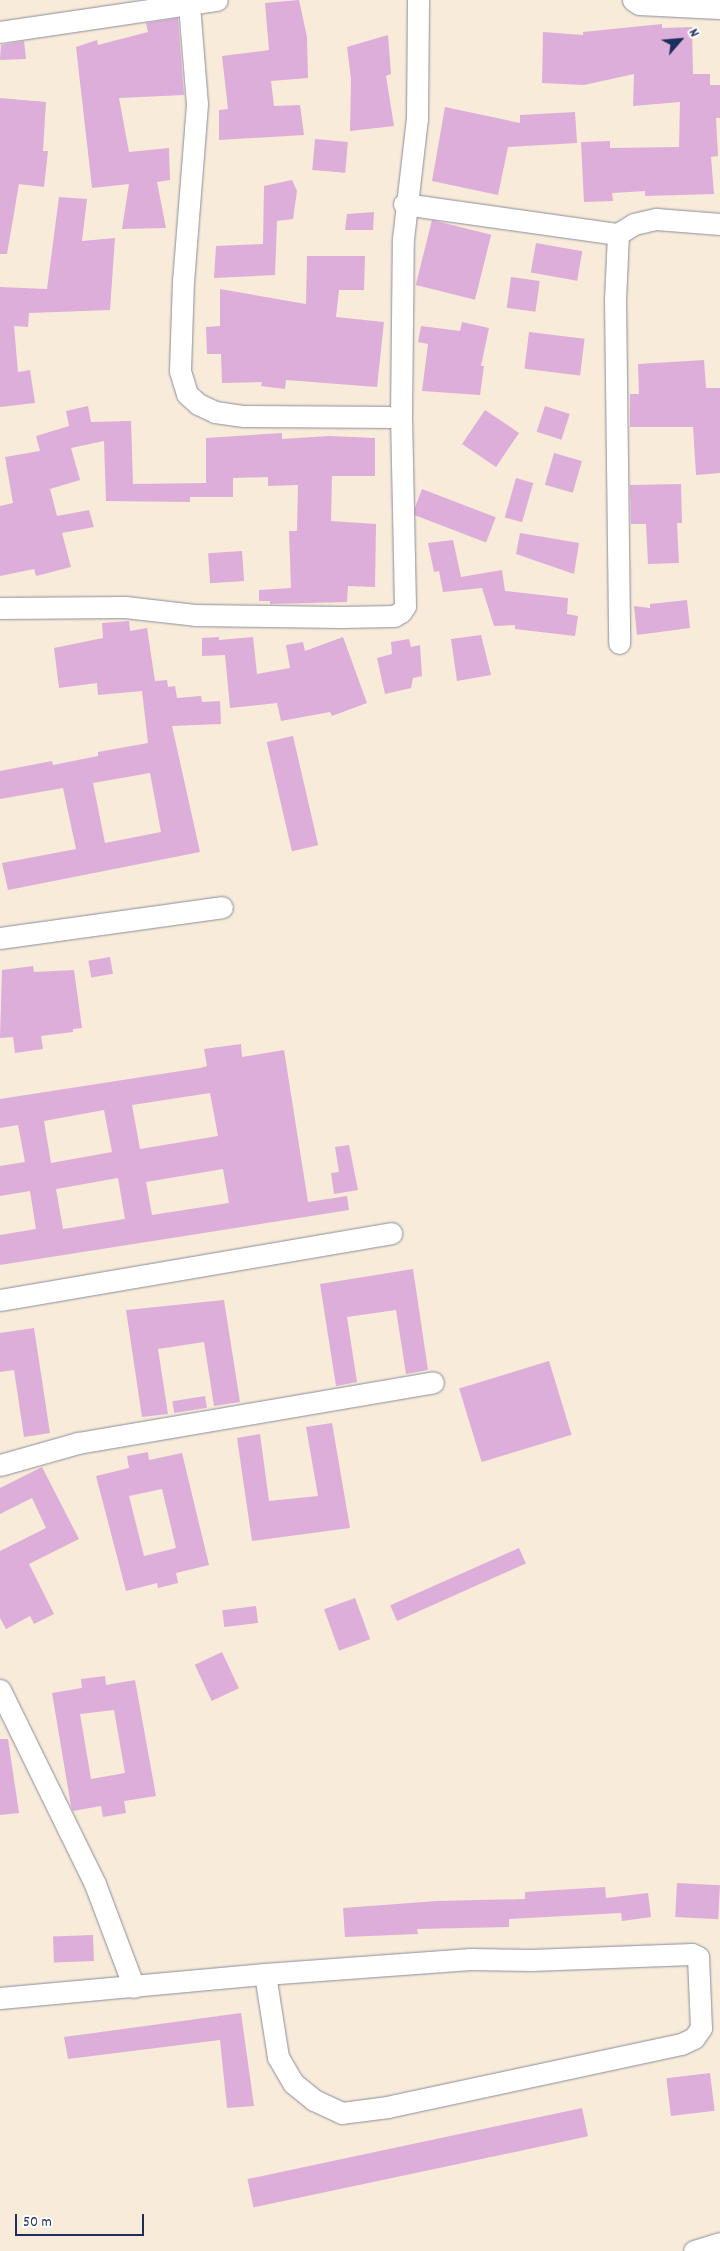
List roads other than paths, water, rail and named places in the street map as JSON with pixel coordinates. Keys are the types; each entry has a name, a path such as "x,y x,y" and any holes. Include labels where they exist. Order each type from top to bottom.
{"street":[{"path":"0,32 217,0"},
{"path":"0,608 125,607 195,615 341,617 394,616 401,612 405,606 401,417 404,204 417,118 418,0"},
{"path":"633,0 639,4 719,8"},
{"path":"189,5 198,89 180,341 180,371 187,394 198,404 215,412 244,416 401,417"},
{"path":"404,204 618,234 634,224 656,219 720,224"},
{"path":"618,234 615,300 619,643"},
{"path":"0,938 222,907"},
{"path":"0,1300 391,1233"},
{"path":"0,1465 78,1443 432,1382"},
{"path":"0,1690 95,1884 134,1987"},
{"path":"0,1998 265,1974 470,1959 696,1955 702,1997 701,2028 694,2038 681,2044 388,2108 342,2113 314,2100 294,2083 278,2057 271,2026 265,1974"},
{"path":"694,2251 720,2243"}]}
